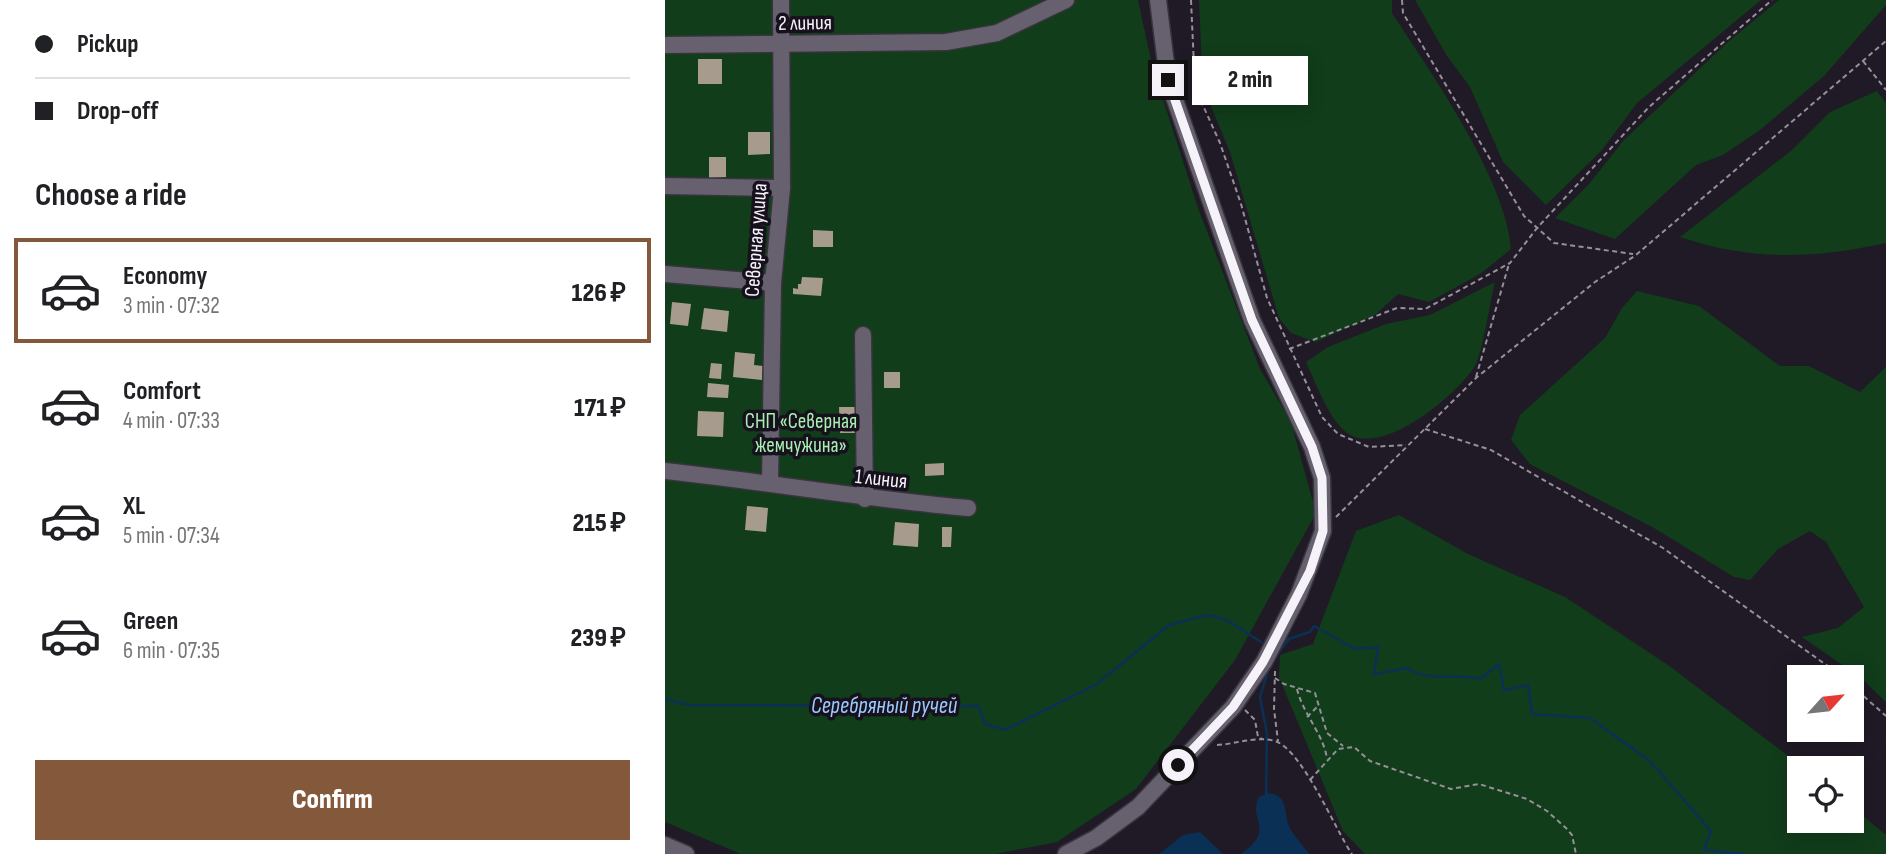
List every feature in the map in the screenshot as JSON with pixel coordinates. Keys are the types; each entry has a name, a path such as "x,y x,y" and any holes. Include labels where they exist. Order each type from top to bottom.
{"street":[{"name":"Северная улица","path":"771,483 773,283 782,188 781,0"},
{"name":"2 линия","path":"665,45 946,42 997,33 1066,0"},
{"path":"1066,854 1096,838 1138,807 1236,703 1263,662 1299,594 1323,531 1322,478 1312,447 1252,320 1168,80 1158,0"},
{"path":"665,186 782,188"},
{"path":"665,274 773,283"},
{"path":"863,335 865,499"},
{"name":"1 линия","path":"665,471 771,483 865,499 968,508"},
{"path":"665,845 686,854"}],"path":[{"path":"1191,0 1190,39 1195,88 1224,156 1267,298 1322,417 1338,435 1369,447 1407,445"},
{"path":"1402,0 1403,13 1524,216 1554,243 1636,254"},
{"path":"1476,378 1510,264 1537,228 1649,107 1772,0"},
{"path":"1323,531 1476,378 1595,282 1636,254 1886,41"},
{"path":"1862,60 1886,90"},
{"path":"1289,349 1397,309 1425,309 1510,264"},
{"path":"1423,429 1491,450 1663,548 1826,665"},
{"path":"1274,669 1274,709 1278,741"},
{"path":"1275,678 1315,693 1327,733 1345,747 1359,749 1370,761 1393,771 1451,789 1479,784 1527,799 1547,811 1566,828 1571,835 1576,854"},
{"path":"1297,688 1307,717 1323,744 1327,760"},
{"path":"1864,697 1886,716"},
{"path":"1236,703 1255,720 1258,737 1263,739"},
{"path":"1307,717 1319,704"},
{"path":"1198,744 1218,745 1263,739 1278,741 1289,750 1310,780 1352,854"},
{"path":"1310,780 1327,760 1345,747"}],"green space":[{"name":"СНП «Северная жемчужина»","path":"665,0 1138,0 1152,65 1198,208 1260,369 1291,422 1316,513 1235,660 1136,789 1057,842 995,854 741,854 665,822"},
{"path":"1199,0 1392,0 1392,13 1464,127 1481,159 1506,221 1511,249 1480,274 1429,302 1398,294 1375,315 1316,342 1291,333 1279,318 1230,152 1203,87"},
{"path":"1415,0 1761,0 1637,103 1602,150 1546,205 1503,162 1470,87 1447,56"},
{"path":"1779,0 1886,0 1886,5 1824,76 1760,130 1723,155 1696,165 1615,239 1555,218 1589,184 1624,140 1729,41"},
{"path":"1877,91 1886,103 1886,243 1833,252 1782,255 1732,250 1680,237 1792,150 1830,112"},
{"path":"1495,282 1478,359 1466,378 1453,391 1422,417 1387,435 1370,439 1355,437 1339,425 1326,405 1306,362 1328,347 1386,324 1430,315"},
{"path":"1637,291 1699,306 1780,366 1809,366 1860,392 1886,367 1886,702 1864,681 1864,665 1842,665 1802,637 1838,628 1864,607 1826,542 1810,531 1778,549 1750,580 1734,577 1654,528 1530,464 1511,440 1520,415 1605,338 1622,308"},
{"path":"1399,515 1468,554 1565,597 1668,665 1788,756 1787,833 1864,833 1864,817 1886,835 1886,854 1365,854 1343,831 1279,677 1280,655 1313,644 1356,531"}],"water":[{"path":"1268,793 1283,802 1291,830 1309,854 1241,854 1257,838 1259,825 1256,805 1259,797"},
{"path":"1200,832 1223,854 1159,854 1183,835"}],"building":[{"path":"698,59 722,59 722,84 698,84"},
{"path":"748,132 770,132 770,154 748,155"},
{"path":"709,157 726,157 726,177 709,178"},
{"path":"813,230 833,231 833,247 813,247"},
{"path":"802,277 823,278 821,296 793,294 793,288 798,289"},
{"path":"672,302 691,304 688,326 670,324"},
{"path":"704,308 729,311 727,332 701,329"},
{"path":"735,352 755,354 754,365 763,366 762,380 733,377"},
{"path":"711,363 722,364 721,379 709,378"},
{"path":"884,372 900,372 900,388 884,388"},
{"path":"708,383 729,385 728,398 707,397"},
{"path":"839,407 855,407 855,433 840,433"},
{"path":"698,411 724,412 723,437 697,436"},
{"path":"788,444 795,445 795,455 788,455"},
{"path":"944,463 944,475 925,476 925,464"},
{"path":"747,506 768,508 766,532 745,530"},
{"path":"895,522 919,524 918,547 893,545"},
{"path":"942,527 952,527 951,547 942,547"}],"waterway":[{"name":"Серебряный ручей","path":"665,699 689,705 978,706 985,724 1005,730 1097,684 1169,625 1207,615 1227,620 1261,642"},
{"name":"Серебряный ручей","path":"1282,641 1310,632 1314,626 1355,649 1378,647 1374,674 1407,668 1424,675 1480,679 1499,664 1504,690 1528,685 1532,714 1590,718 1650,761 1711,831 1704,850 1744,854"},
{"path":"1276,656 1289,639"},
{"path":"1266,794 1267,734 1260,697 1269,667"}],"route":[{"path":"1168,80 1252,320 1312,447 1322,478 1323,531 1310,571 1263,662 1233,707 1178,765"}]}
